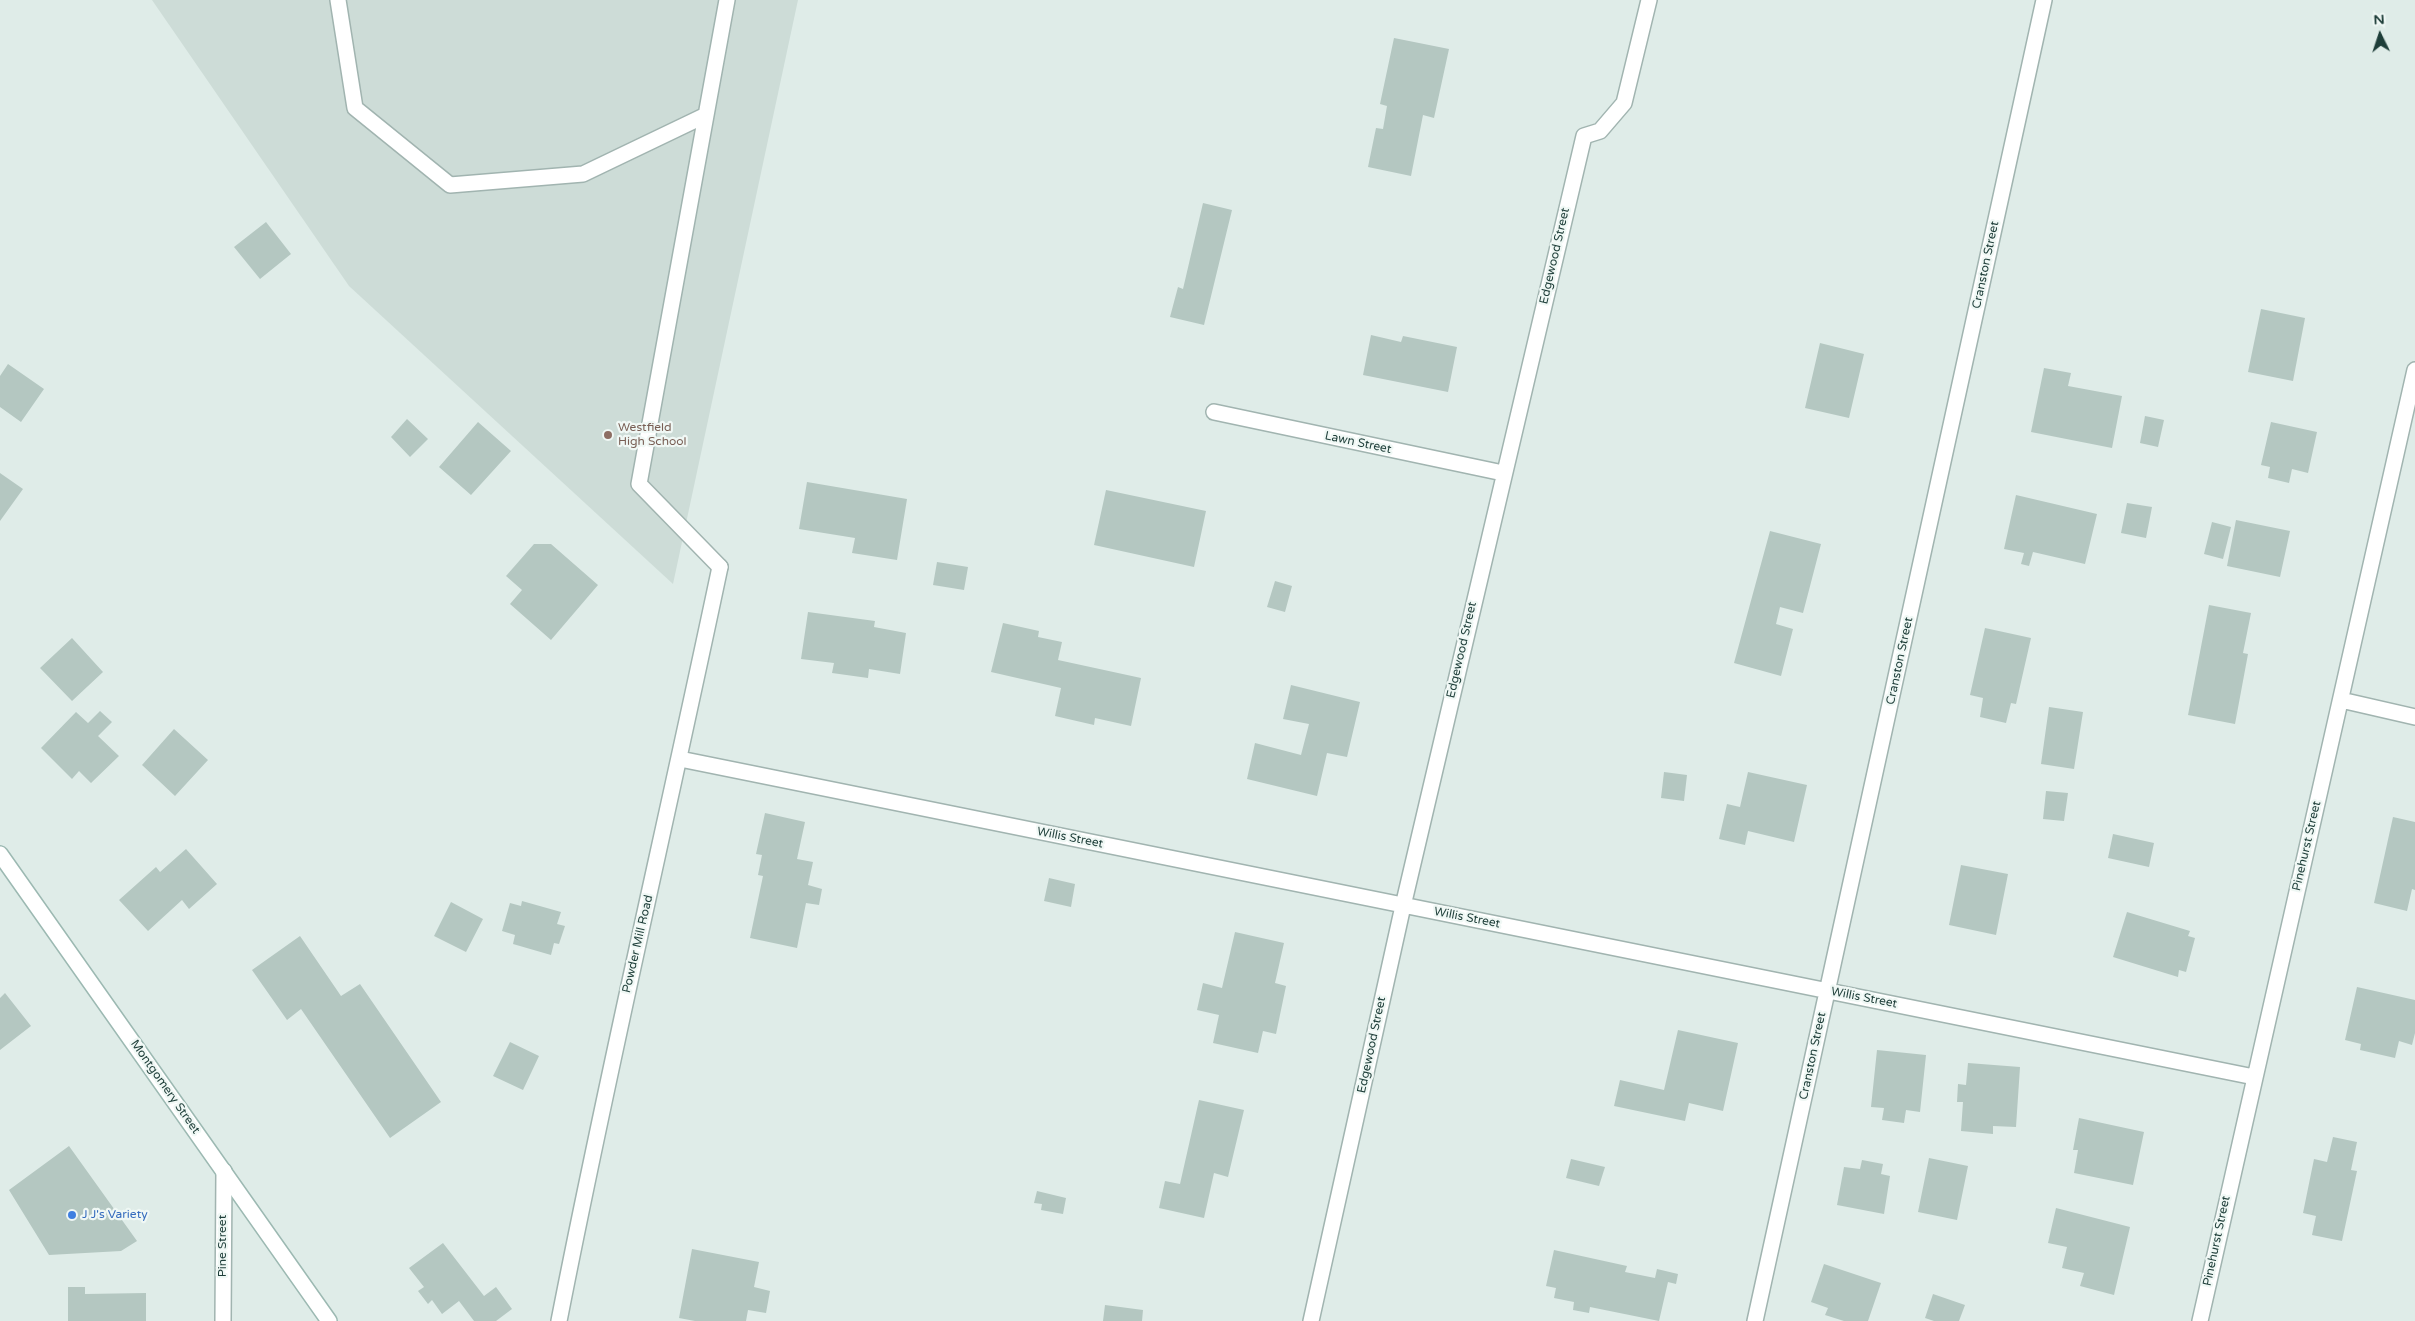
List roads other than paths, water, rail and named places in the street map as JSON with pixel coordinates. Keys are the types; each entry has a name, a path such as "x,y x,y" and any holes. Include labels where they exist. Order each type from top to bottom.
{"street":[{"path":"338,0 355,108 450,185 583,174 706,115 727,0"},
{"name":"Edgewood Street","path":"1311,1321 1403,906 1503,474 1584,136 1600,131 1624,102 1649,0"},
{"name":"Cranston Street","path":"1755,1321 2044,0"},
{"name":"Powder Mill Road","path":"559,1321 596,1130 680,760 720,567 639,484 706,115"},
{"name":"Pinehurst Street","path":"2200,1321 2415,370"},
{"name":"Lawn Street","path":"1214,412 1503,474"},
{"path":"2341,700 2415,717"},
{"name":"Willis Street","path":"680,760 2254,1077"},
{"name":"Montgomery Street","path":"0,854 329,1321"},
{"name":"Pine Street","path":"223,1321 224,1171"}],"place":[{"name":"Westfield High School","path":"608,435"},
{"name":"J J's Variety","path":"72,1215"}]}
